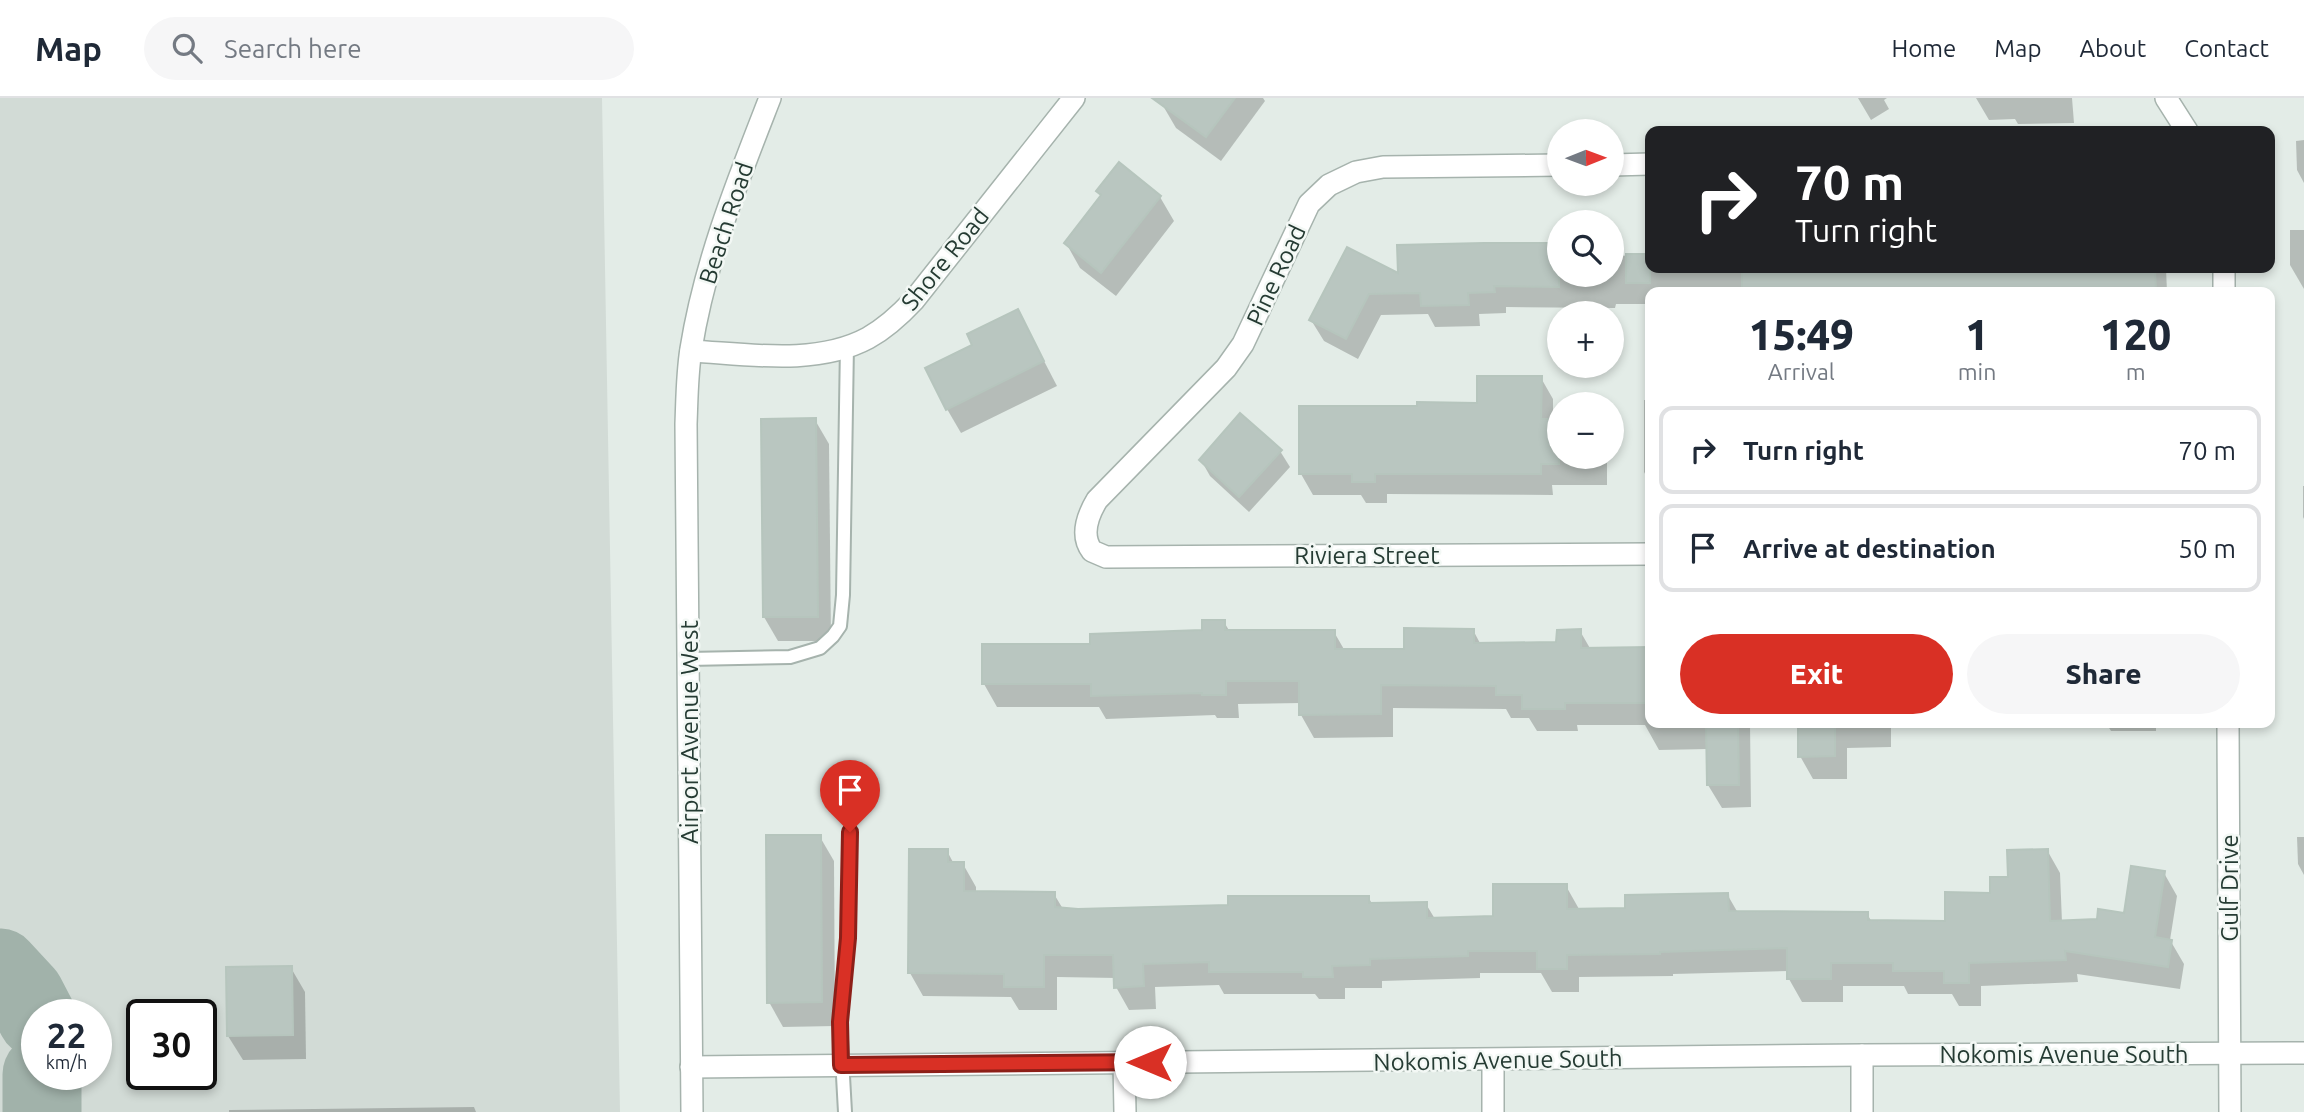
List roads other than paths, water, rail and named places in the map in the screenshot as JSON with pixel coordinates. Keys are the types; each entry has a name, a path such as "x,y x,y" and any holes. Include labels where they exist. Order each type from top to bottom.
{"street":[{"name":"Beach Road","path":"691,351 704,287 727,208 770,98"},
{"name":"Shore Road","path":"691,351 815,354 866,339 895,320 914,300 1074,98"},
{"path":"2166,98 2185,126"},
{"path":"1624,165 1645,164"},
{"name":"Pine Road","path":"1088,546 1088,520 1097,500 1226,368 1244,344 1309,204 1329,185 1356,172 1383,166 1547,165"},
{"name":"Airport Avenue West","path":"691,351 686,424 692,1112"},
{"name":"Riviera Street","path":"1088,546 1096,553 1106,556 1645,554"},
{"name":"Gulf Drive","path":"2228,728 2230,1112"},
{"name":"Nokomis Avenue South","path":"691,1068 1862,1055 2304,1054"},
{"path":"1862,1055 1862,1112"},
{"path":"1493,1060 1493,1112"},
{"path":"1124,1062 1125,1112"}],"lane":[{"path":"688,659 790,657 820,648 840,626 843,595 847,345"},
{"path":"845,1112 840,1022 848,938 850,832"}]}
